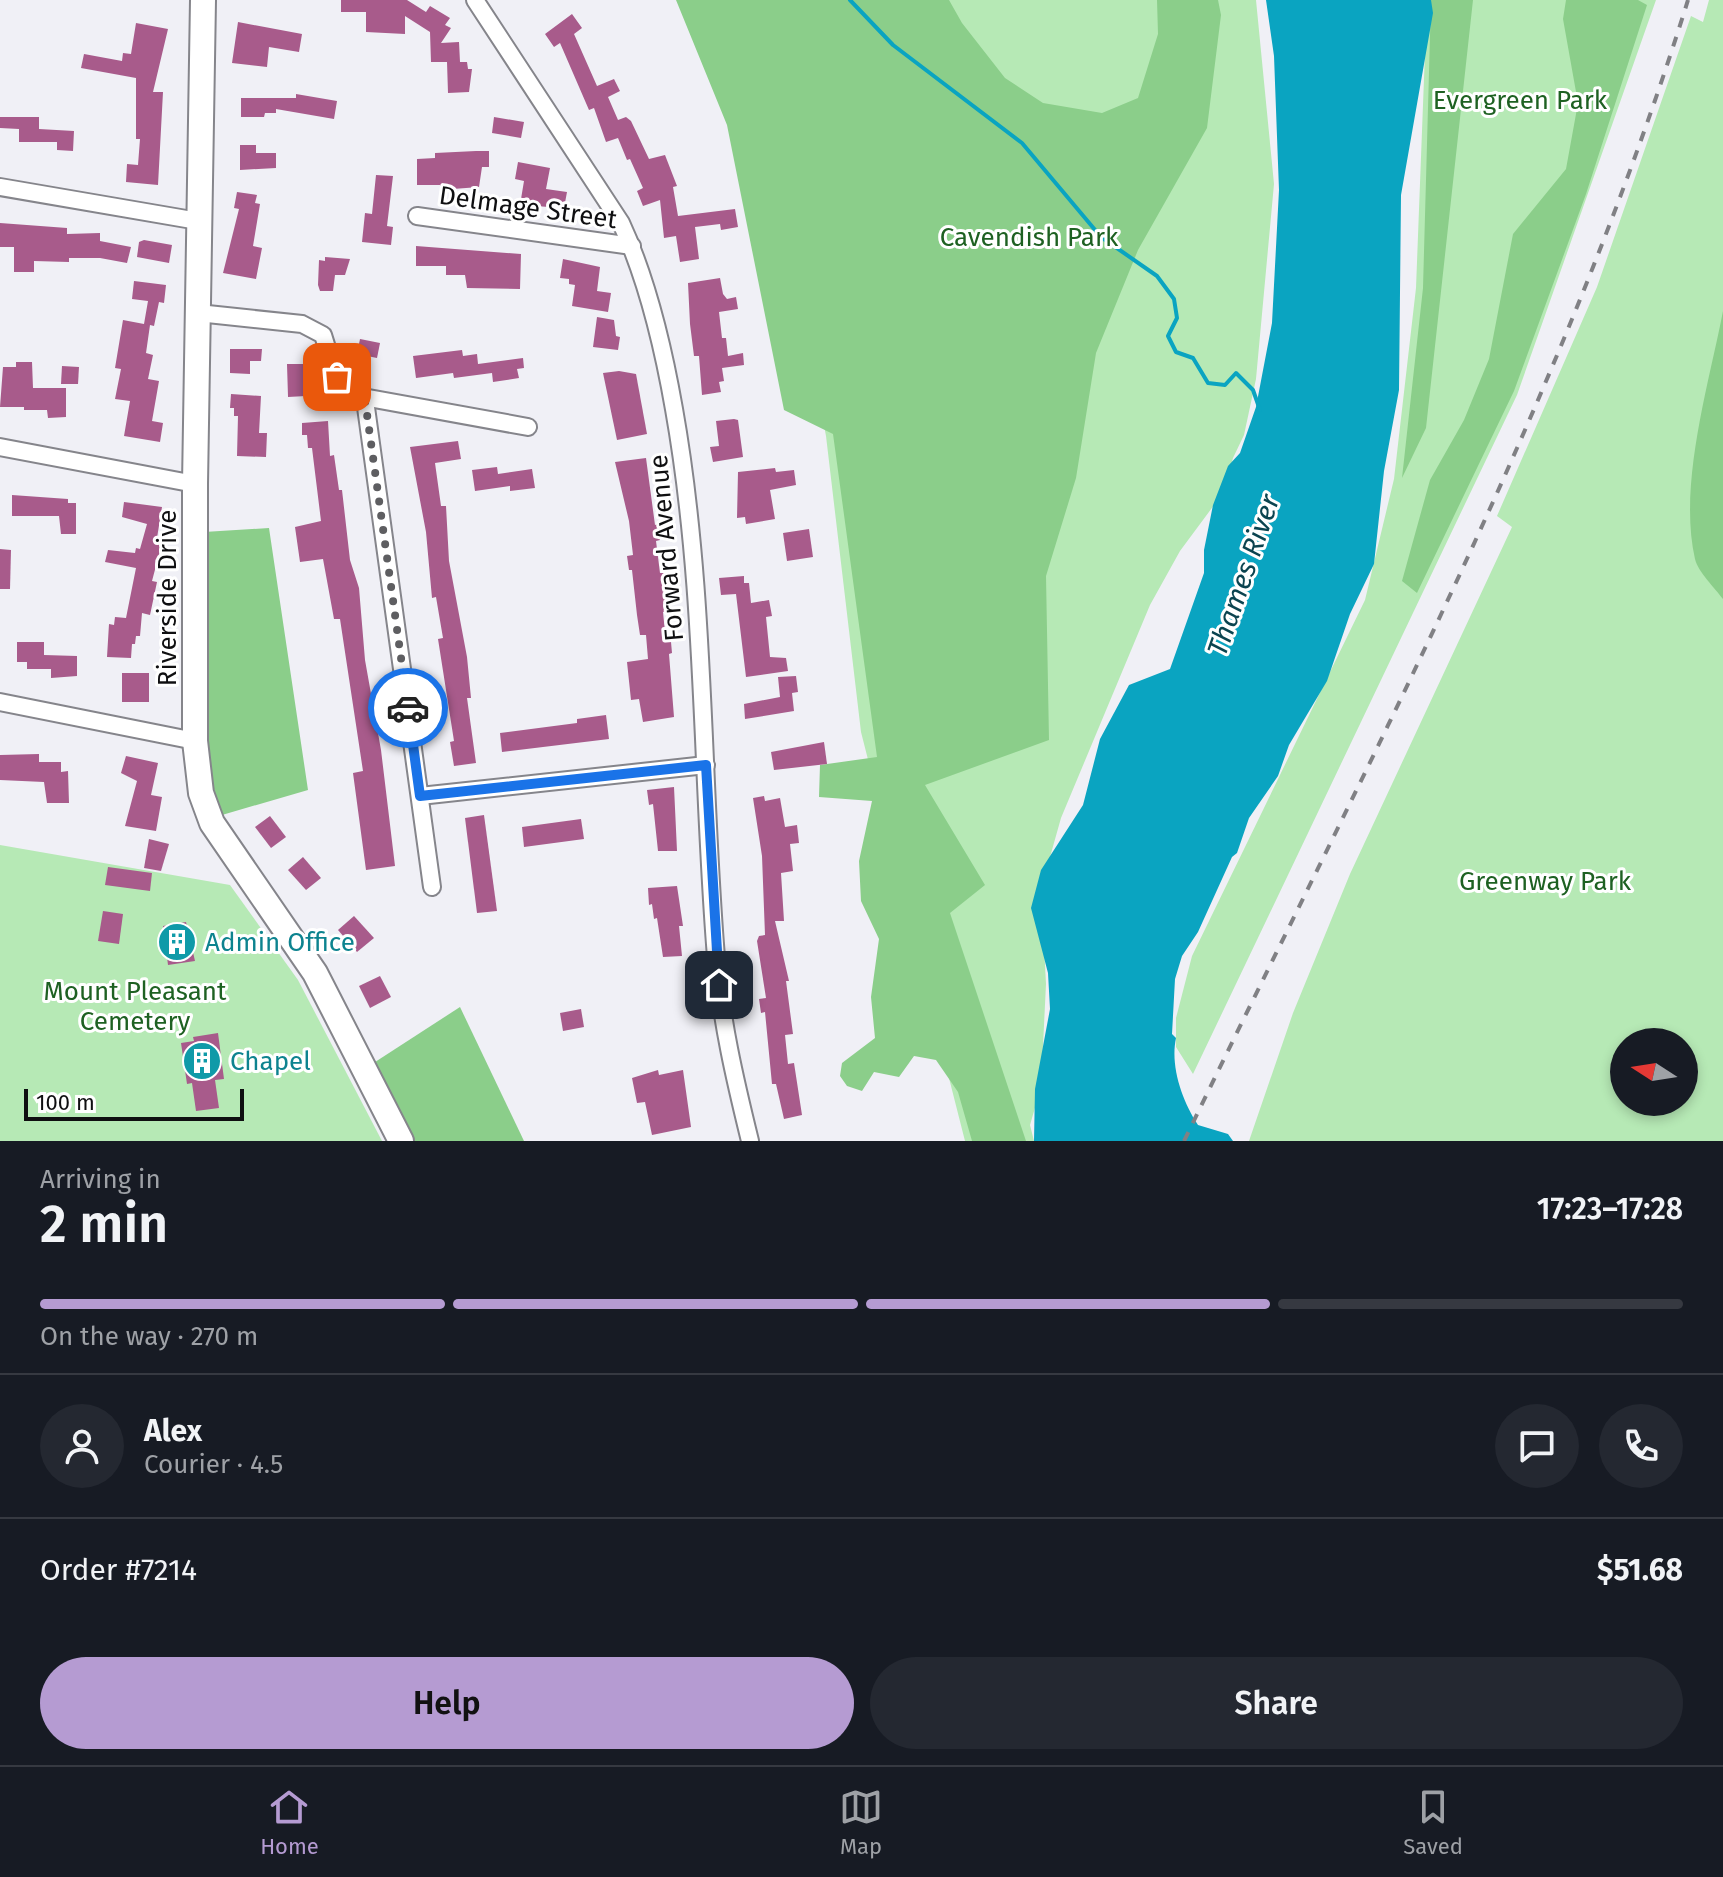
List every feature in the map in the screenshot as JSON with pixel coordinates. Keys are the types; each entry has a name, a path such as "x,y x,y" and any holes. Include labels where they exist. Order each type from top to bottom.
{"main road":[{"name":"Riverside Drive","path":"203,0 195,484 195,741 201,793 212,823 315,973 401,1141"}],"street":[{"name":"Forward Avenue","path":"475,0 621,223 632,246 664,353 688,487 716,957 726,1040 750,1141"},
{"path":"0,187 198,221"},
{"name":"Delmage Street","path":"417,216 632,246"},
{"path":"198,313 302,324 323,335 341,393 365,400 528,427"},
{"path":"365,400 432,887"},
{"path":"0,447 195,484"},
{"path":"0,702 195,741"},
{"path":"420,796 706,765"}],"green space":[{"name":"Cavendish Park","path":"676,0 949,0 962,23 1005,78 1043,103 1102,113 1138,98 1158,34 1157,0 1218,0 1221,15 1207,128 1138,250 1096,353 1076,478 1046,576 1049,740 925,785 985,885 950,913 1026,1141 972,1141 958,1092 936,1060 914,1056 899,1077 874,1072 862,1091 847,1086 840,1076 842,1063 875,1038 871,997 879,939 861,901 859,861 872,801 819,797 820,765 877,757 833,434 784,410 727,125"},
{"name":"Cavendish Park","path":"689,0 1256,0 1274,184 1256,379 1244,435 1233,458 1223,493 1180,551 1150,605 1061,818 1041,889 1046,984 1041,1087 1030,1125 1034,1141 965,1141 861,732 826,436 791,253"},
{"name":"Evergreen Park","path":"1427,0 1656,0 1517,395 1193,1074 1176,1047 1176,1018 1192,956 1365,600 1394,479 1416,288"},
{"path":"1431,0 1473,0 1426,428 1402,478 1423,288"},
{"path":"1566,0 1638,0 1647,5 1586,194 1514,391 1417,593 1402,581 1430,480 1464,420 1489,359 1513,234 1566,169 1578,103 1563,19"},
{"name":"Greenway Park","path":"1709,0 1723,0 1723,1141 1249,1141 1293,1013 1350,874 1512,527 1497,516 1597,287 1691,16 1703,22"},
{"path":"1723,311 1723,599 1695,559 1690,499 1697,435"},
{"path":"269,528 308,790 222,815 213,785 204,714 204,532"},
{"name":"Mount Pleasant Cemetery","path":"0,845 230,885 298,980 382,1141 0,1141"},
{"path":"460,1007 524,1141 408,1141 372,1064"}],"water":[{"name":"Thames River","path":"1266,0 1431,0 1433,13 1401,195 1399,390 1384,471 1374,564 1350,614 1327,681 1289,745 1278,776 1249,818 1237,853 1232,857 1198,932 1182,956 1175,979 1172,1034 1176,1038 1176,1072 1182,1094 1198,1125 1228,1134 1233,1141 1034,1141 1035,1089 1050,1009 1048,973 1031,908 1041,870 1083,805 1100,739 1129,685 1170,669 1204,573 1204,550 1213,505 1228,466 1240,453 1256,407 1272,323 1279,190 1274,56"}],"building":[{"path":"341,0 407,0 426,12 430,6 450,18 445,25 451,28 441,43 459,42 460,62 467,62 468,69 472,69 469,92 448,93 447,62 431,62 430,32 405,16 405,34 366,32 366,12 341,12"},
{"path":"572,14 582,28 574,34 597,86 614,79 620,91 608,97 618,120 626,117 631,121 649,159 665,155 677,186 673,187 678,216 735,209 738,227 721,230 720,224 695,227 699,259 680,262 676,236 664,238 660,200 643,206 637,191 643,188 630,159 627,160 618,138 606,142 594,108 589,110 560,43 554,47 545,34"},
{"path":"238,22 302,34 299,52 269,47 267,67 232,63"},
{"path":"136,23 168,29 153,92 163,92 158,185 126,182 127,164 138,165 140,139 136,139 136,78 81,68 84,54 122,61 123,53 131,54"},
{"path":"296,94 337,101 334,119 276,109 276,113 265,113 264,117 241,117 241,98 296,98"},
{"path":"0,117 39,117 39,129 74,131 73,151 57,150 57,142 19,142 19,129 0,128"},
{"path":"494,117 524,122 521,138 492,133"},
{"path":"240,145 256,145 256,153 276,153 276,168 240,170"},
{"path":"489,151 489,167 482,167 479,187 440,190 440,185 417,185 417,159 435,158 435,153"},
{"path":"518,162 550,168 546,189 567,192 564,208 520,205 524,181 515,179"},
{"path":"376,175 393,176 387,226 393,227 391,245 362,242 365,213 372,214"},
{"path":"237,192 257,195 255,203 260,204 253,246 262,248 256,279 223,273 239,209 234,208"},
{"path":"0,223 67,228 67,234 100,233 100,241 131,247 127,263 100,258 69,258 69,262 34,261 34,272 14,272 14,247 0,247"},
{"path":"144,240 172,245 169,263 137,257 139,242"},
{"path":"416,246 521,254 520,289 467,288 465,275 446,275 446,266 416,266"},
{"path":"325,257 350,259 345,275 335,275 333,291 320,291 318,285 319,260 325,261"},
{"path":"563,259 600,267 597,291 611,293 608,312 572,306 575,285 569,284 569,279 560,278"},
{"path":"720,278 723,294 727,299 736,297 738,309 719,312 722,338 726,338 728,356 743,353 744,365 722,368 724,381 719,382 721,392 702,395 699,356 694,356 690,324 688,283"},
{"path":"134,281 166,285 164,303 159,302 154,326 150,325 146,353 153,355 148,379 159,381 152,421 163,423 160,442 124,436 130,401 115,399 121,369 115,368 123,320 144,324 148,301 132,299"},
{"path":"597,317 614,320 616,336 620,337 618,350 593,347"},
{"path":"360,339 380,343 377,358 357,354"},
{"path":"230,349 262,349 261,361 250,361 250,374 230,373"},
{"path":"462,350 463,356 477,354 478,364 523,358 524,368 517,369 519,378 493,382 492,373 454,378 453,373 416,378 413,356"},
{"path":"16,362 32,362 33,388 66,388 66,417 48,418 47,410 0,407 3,367 16,367"},
{"path":"287,364 305,364 306,396 288,397"},
{"path":"62,366 79,367 78,384 61,384"},
{"path":"619,371 636,374 647,434 617,440 603,373"},
{"path":"231,394 261,396 259,433 267,433 266,457 237,456 238,416 234,416 234,408 230,408"},
{"path":"738,420 743,457 713,462 710,447 719,446 716,421"},
{"path":"328,421 330,456 334,455 339,490 342,490 350,560 359,588 365,660 381,750 395,866 366,870 353,773 363,771 340,619 334,619 323,559 300,562 295,527 321,521 312,448 308,448 307,435 302,435 302,423"},
{"path":"458,441 461,459 435,463 441,506 446,506 449,561 467,657 471,698 467,698 476,763 454,766 450,742 454,741 438,639 443,638 436,597 432,598 426,532 410,447"},
{"path":"646,458 655,525 658,524 660,540 656,541 660,573 667,573 668,582 670,611 663,612 666,642 671,642 672,653 669,654 674,717 643,722 639,699 631,700 627,662 648,659 646,635 640,635 632,570 629,570 627,556 633,555 629,521 615,462"},
{"path":"497,467 498,474 532,469 535,488 510,491 510,486 475,491 472,470"},
{"path":"775,468 776,472 794,470 796,485 770,490 775,519 746,524 745,517 737,518 738,472"},
{"path":"12,495 68,499 68,503 76,503 76,534 61,534 59,516 12,516"},
{"path":"124,502 162,507 157,538 162,543 152,581 157,582 150,615 142,613 140,636 136,636 135,644 132,644 131,658 107,657 109,624 114,625 115,617 126,618 136,568 105,562 108,550 135,553 136,548 140,549 147,524 122,517"},
{"path":"809,529 813,557 787,561 783,533"},
{"path":"0,549 11,550 10,589 0,589"},
{"path":"744,576 744,583 749,583 751,603 769,600 772,616 766,617 770,657 786,658 788,671 746,677 736,594 721,595 719,578"},
{"path":"17,642 44,642 44,655 77,656 77,676 51,678 51,669 27,669 27,662 17,662"},
{"path":"122,673 149,673 149,702 122,702"},
{"path":"796,676 798,692 792,693 794,711 745,719 744,704 780,697 778,677"},
{"path":"606,715 609,739 502,752 500,733 577,723 577,719"},
{"path":"824,742 827,764 774,770 771,752"},
{"path":"39,754 39,762 61,762 61,772 68,771 69,803 47,803 44,782 0,780 0,755"},
{"path":"126,756 158,763 151,795 162,797 156,831 125,826 137,781 121,773"},
{"path":"674,787 677,851 658,851 653,804 649,805 647,790"},
{"path":"764,796 765,801 780,798 785,827 797,825 799,843 790,844 793,871 781,873 784,921 775,921 789,981 786,981 793,1034 785,1035 788,1064 794,1063 802,1115 784,1119 776,1084 772,1084 765,1012 761,1013 759,999 766,998 757,941 759,936 765,935 762,856 753,798"},
{"path":"484,815 497,911 477,913 465,818"},
{"path":"270,816 286,837 271,848 255,827"},
{"path":"581,819 584,839 524,847 522,827"},
{"path":"149,839 169,844 161,871 144,868"},
{"path":"303,857 321,878 306,890 288,870"},
{"path":"108,867 152,873 150,891 105,885"},
{"path":"677,886 683,926 679,926 682,956 663,957 657,918 654,919 652,904 649,905 648,888"},
{"path":"103,911 123,914 119,944 98,941"},
{"path":"354,916 374,938 357,952 338,930"},
{"name":"Admin Office","path":"186,922 195,961 168,965 163,926"},
{"path":"380,976 391,997 370,1008 359,986"},
{"path":"581,1009 584,1027 563,1031 560,1013"},
{"name":"Chapel","path":"218,1033 224,1079 215,1080 219,1108 196,1111 192,1083 187,1084 181,1043 194,1041 193,1037"},
{"path":"658,1070 659,1075 683,1070 691,1127 652,1135 645,1102 637,1103 632,1078"}],"waterway":[{"path":"850,0 893,45 1022,143 1101,237 1157,276 1174,299 1177,318 1168,336 1176,352 1193,358 1208,383 1225,385 1236,373 1253,390 1260,410"}],"railway":[{"path":"1184,1141 1390,721 1522,437 1582,294 1638,148 1688,0"}],"way so far":[{"path":"337,377 341,393 365,400 408,708"}],"place":[{"name":"Admin Office","path":"177,942"},
{"name":"Chapel","path":"202,1061"}],"route":[{"path":"408,708 420,796 706,765 719,985"}]}
